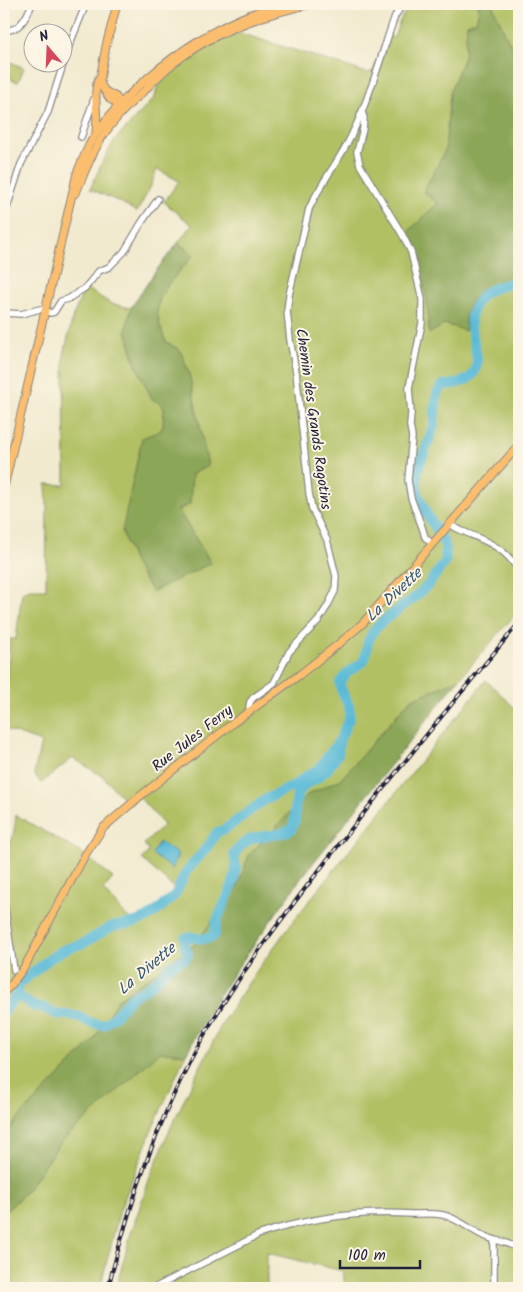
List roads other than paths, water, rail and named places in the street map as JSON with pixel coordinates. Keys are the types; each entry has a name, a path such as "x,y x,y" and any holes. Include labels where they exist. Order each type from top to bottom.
{"main road":[{"path":"94,136 97,123 96,86 117,4"},
{"path":"67,214 94,151 121,106 134,90 175,55 203,37 238,19 282,4"},
{"path":"4,487 77,173 94,136 109,116 181,57 198,46 262,16 310,4"},
{"path":"100,76 100,83 105,91 110,98 121,106"},
{"path":"113,95 125,94 134,90"},
{"path":"105,91 113,95 121,106"},
{"name":"Rue Jules Ferry","path":"4,992 25,966 85,854 103,828 139,797 334,648 363,623 519,445"}],"street":[{"path":"4,30 7,31 17,27 24,21 32,4"},
{"path":"4,217 21,164 48,112 69,46 86,4"},
{"path":"403,4 397,13 362,112 364,118 363,129 357,152 360,165 411,252 422,299 422,323 409,388 412,437 408,480 411,498 425,536 434,542"},
{"path":"82,137 94,99 96,98"},
{"name":"Chemin des Grands Ragotins","path":"251,710 250,702 274,683 289,652 318,621 335,591 336,576 327,540 312,509 309,493 296,372 287,311 289,294 309,209 314,197 350,139 362,112"},
{"path":"4,313 21,314 35,310 54,312 61,301 68,299 85,288 99,271 109,267 124,252 158,199"},
{"path":"450,524 500,549 508,555 519,571"},
{"path":"4,903 14,970"},
{"path":"154,1288 258,1235 275,1229 337,1216 383,1212 444,1215 461,1223 477,1234 494,1241 511,1244 519,1249"},
{"path":"494,1241 494,1288"}],"water":[{"path":"159,842 178,854 172,869 152,854"}],"waterway":[{"name":"La Divette","path":"4,1011 17,995 17,986 63,950 84,943 111,927 133,923 147,918 157,911 175,895 186,872 209,845 217,832 224,830 266,799 294,786 317,770 339,741 349,719 350,712 340,682 347,673 363,662 372,633 382,622 428,585 446,559 443,540 426,513 417,490 417,473 434,426 437,393 443,385 462,382 474,373 477,359 471,317 479,299 494,288 519,280"},
{"name":"La Divette","path":"17,995 34,1007 40,1006 56,1014 77,1016 91,1023 104,1025 115,1016 130,998 157,980 171,965 185,959 188,954 185,948 185,938 202,939 213,937 217,921 234,880 236,872 234,855 240,847 252,839 291,830 295,821 297,795 304,786 327,770 338,754 339,741"}],"railway":[{"path":"108,1288 133,1199 154,1141 178,1085 223,1003 259,951 334,851 425,736 519,623"}]}
